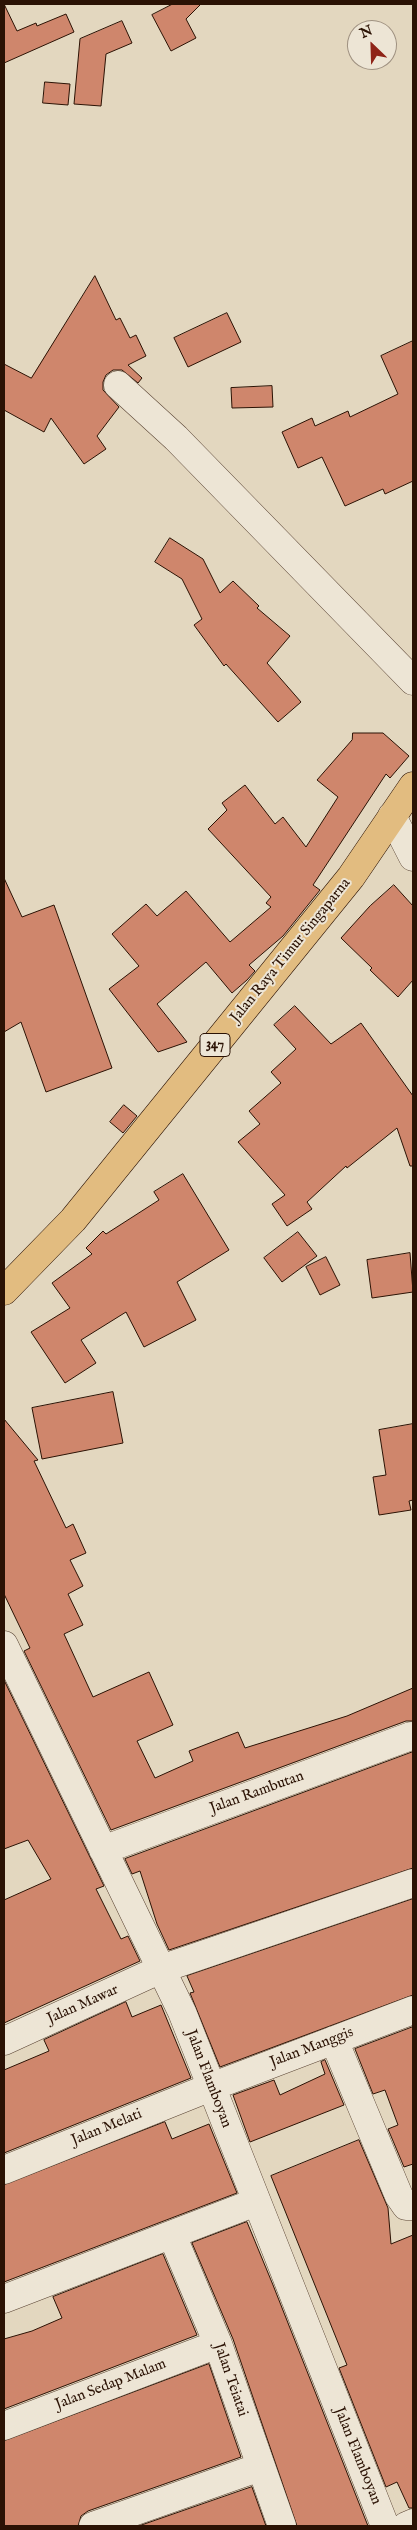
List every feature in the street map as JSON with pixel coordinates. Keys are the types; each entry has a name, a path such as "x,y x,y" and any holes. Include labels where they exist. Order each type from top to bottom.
{"main road":[{"name":"Jalan Raya Timur Singaparna","path":"4,1292 74,1220 351,877 413,786"}],"street":[{"path":"118,385 176,438 413,681"},
{"path":"392,816 413,857"},
{"name":"Jalan Flamboyan","path":"4,1645 182,2012 385,2526"},
{"name":"Jalan Rambutan","path":"103,1850 411,1736"},
{"name":"Jalan Mawar","path":"4,2041 161,1969 413,1883"},
{"name":"Jalan Manggis","path":"211,2087 413,2010"},
{"path":"334,2040 398,2196 406,2206 413,2206"},
{"name":"Jalan Melati","path":"4,2170 211,2087"},
{"path":"4,2299 256,2202"},
{"name":"Jalan Teiatai","path":"172,2235 218,2344 282,2526"},
{"name":"Jalan Sedap Malam","path":"4,2426 218,2344"},
{"path":"93,2526 260,2467"},
{"path":"406,2526 413,2524"}],"building":[{"path":"4,4 17,31 36,23 37,26 66,14 74,32 4,63"},
{"path":"173,4 201,4 186,19 196,38 171,51 152,15"},
{"path":"122,21 132,43 106,54 101,106 74,104 80,39"},
{"path":"45,82 70,84 68,105 43,103"},
{"path":"95,276 116,320 120,318 130,338 136,335 146,356 128,365 142,378 138,383 122,370 113,370 106,375 103,382 103,390 119,407 97,436 106,449 84,464 51,418 44,432 4,410 4,364 31,378"},
{"path":"227,313 241,342 188,367 174,338"},
{"path":"413,341 413,481 385,494 383,489 345,506 322,457 298,468 282,432 312,418 315,426 348,411 350,417 398,394 381,356"},
{"path":"272,386 273,407 232,408 231,388"},
{"path":"170,538 203,559 220,593 233,581 259,606 257,608 290,636 267,663 301,702 278,722 226,664 224,666 194,625 202,619 182,579 155,562"},
{"path":"353,733 383,733 409,756 390,778 386,774 313,885 320,890 283,936 249,965 255,971 247,980 232,993 206,962 157,1004 187,1042 158,1052 109,989 139,966 112,934 146,904 157,916 186,891 230,942 271,907 266,903 271,897 208,829 227,810 222,803 245,785 275,824 283,817 306,847 338,797 317,780 352,740"},
{"path":"4,878 22,917 54,905 112,1068 46,1092 21,1022 4,1032"},
{"path":"394,885 413,906 413,980 398,997 341,938 370,906"},
{"path":"295,1006 331,1044 361,1023 413,1096 413,1166 410,1166 397,1128 347,1168 346,1166 307,1202 312,1209 287,1226 272,1204 285,1195 238,1142 260,1124 249,1111 281,1083 271,1072 296,1049 274,1025"},
{"path":"124,1105 137,1116 123,1133 110,1122"},
{"path":"183,1174 229,1250 177,1282 196,1320 144,1347 126,1312 81,1340 96,1363 65,1383 31,1332 70,1308 52,1283 92,1254 86,1248 103,1231 106,1234 159,1200 154,1192"},
{"path":"298,1232 317,1256 282,1282 264,1258"},
{"path":"410,1253 413,1292 372,1298 367,1260"},
{"path":"326,1257 340,1285 320,1295 306,1267"},
{"path":"113,1392 123,1443 42,1459 32,1408"},
{"path":"4,1419 38,1460 34,1461 66,1528 73,1524 86,1553 70,1560 83,1586 68,1594 83,1625 64,1634 93,1697 149,1672 173,1725 137,1741 155,1778 193,1761 189,1751 238,1732 245,1748 347,1716 413,1688 413,1721 406,1721 111,1830 24,1651 30,1648 4,1594"},
{"path":"413,1424 413,1500 409,1501 411,1510 379,1515 373,1477 386,1475 379,1430"},
{"path":"4,1680 104,1886 96,1889 121,1939 128,1936 140,1961 4,2023 4,1900 51,1879 28,1840 4,1849"},
{"path":"413,1752 413,1868 169,1950 157,1924 140,1871 132,1874 125,1859"},
{"path":"413,1899 413,1995 220,2067 190,1993 194,1992 187,1976"},
{"path":"126,2002 132,2017 161,2005 191,2078 4,2153 4,2070 49,2051 44,2040"},
{"path":"413,2027 413,2164 404,2167 388,2129 398,2125 385,2090 373,2094 355,2049"},
{"path":"325,2060 344,2105 250,2142 233,2095 274,2080 280,2095 325,2074 321,2062"},
{"path":"165,2122 172,2139 209,2124 237,2193 4,2282 4,2185"},
{"path":"359,2140 388,2208 391,2244 413,2235 413,2508 409,2508 397,2482 386,2487 339,2368 347,2365 271,2176"},
{"path":"247,2222 368,2526 297,2526 233,2339 192,2243"},
{"path":"163,2254 197,2335 4,2409 4,2339 32,2331 62,2318 53,2297"},
{"path":"209,2364 241,2457 88,2511 81,2516 78,2526 4,2526 4,2441"},
{"path":"252,2487 266,2526 139,2526"}]}
